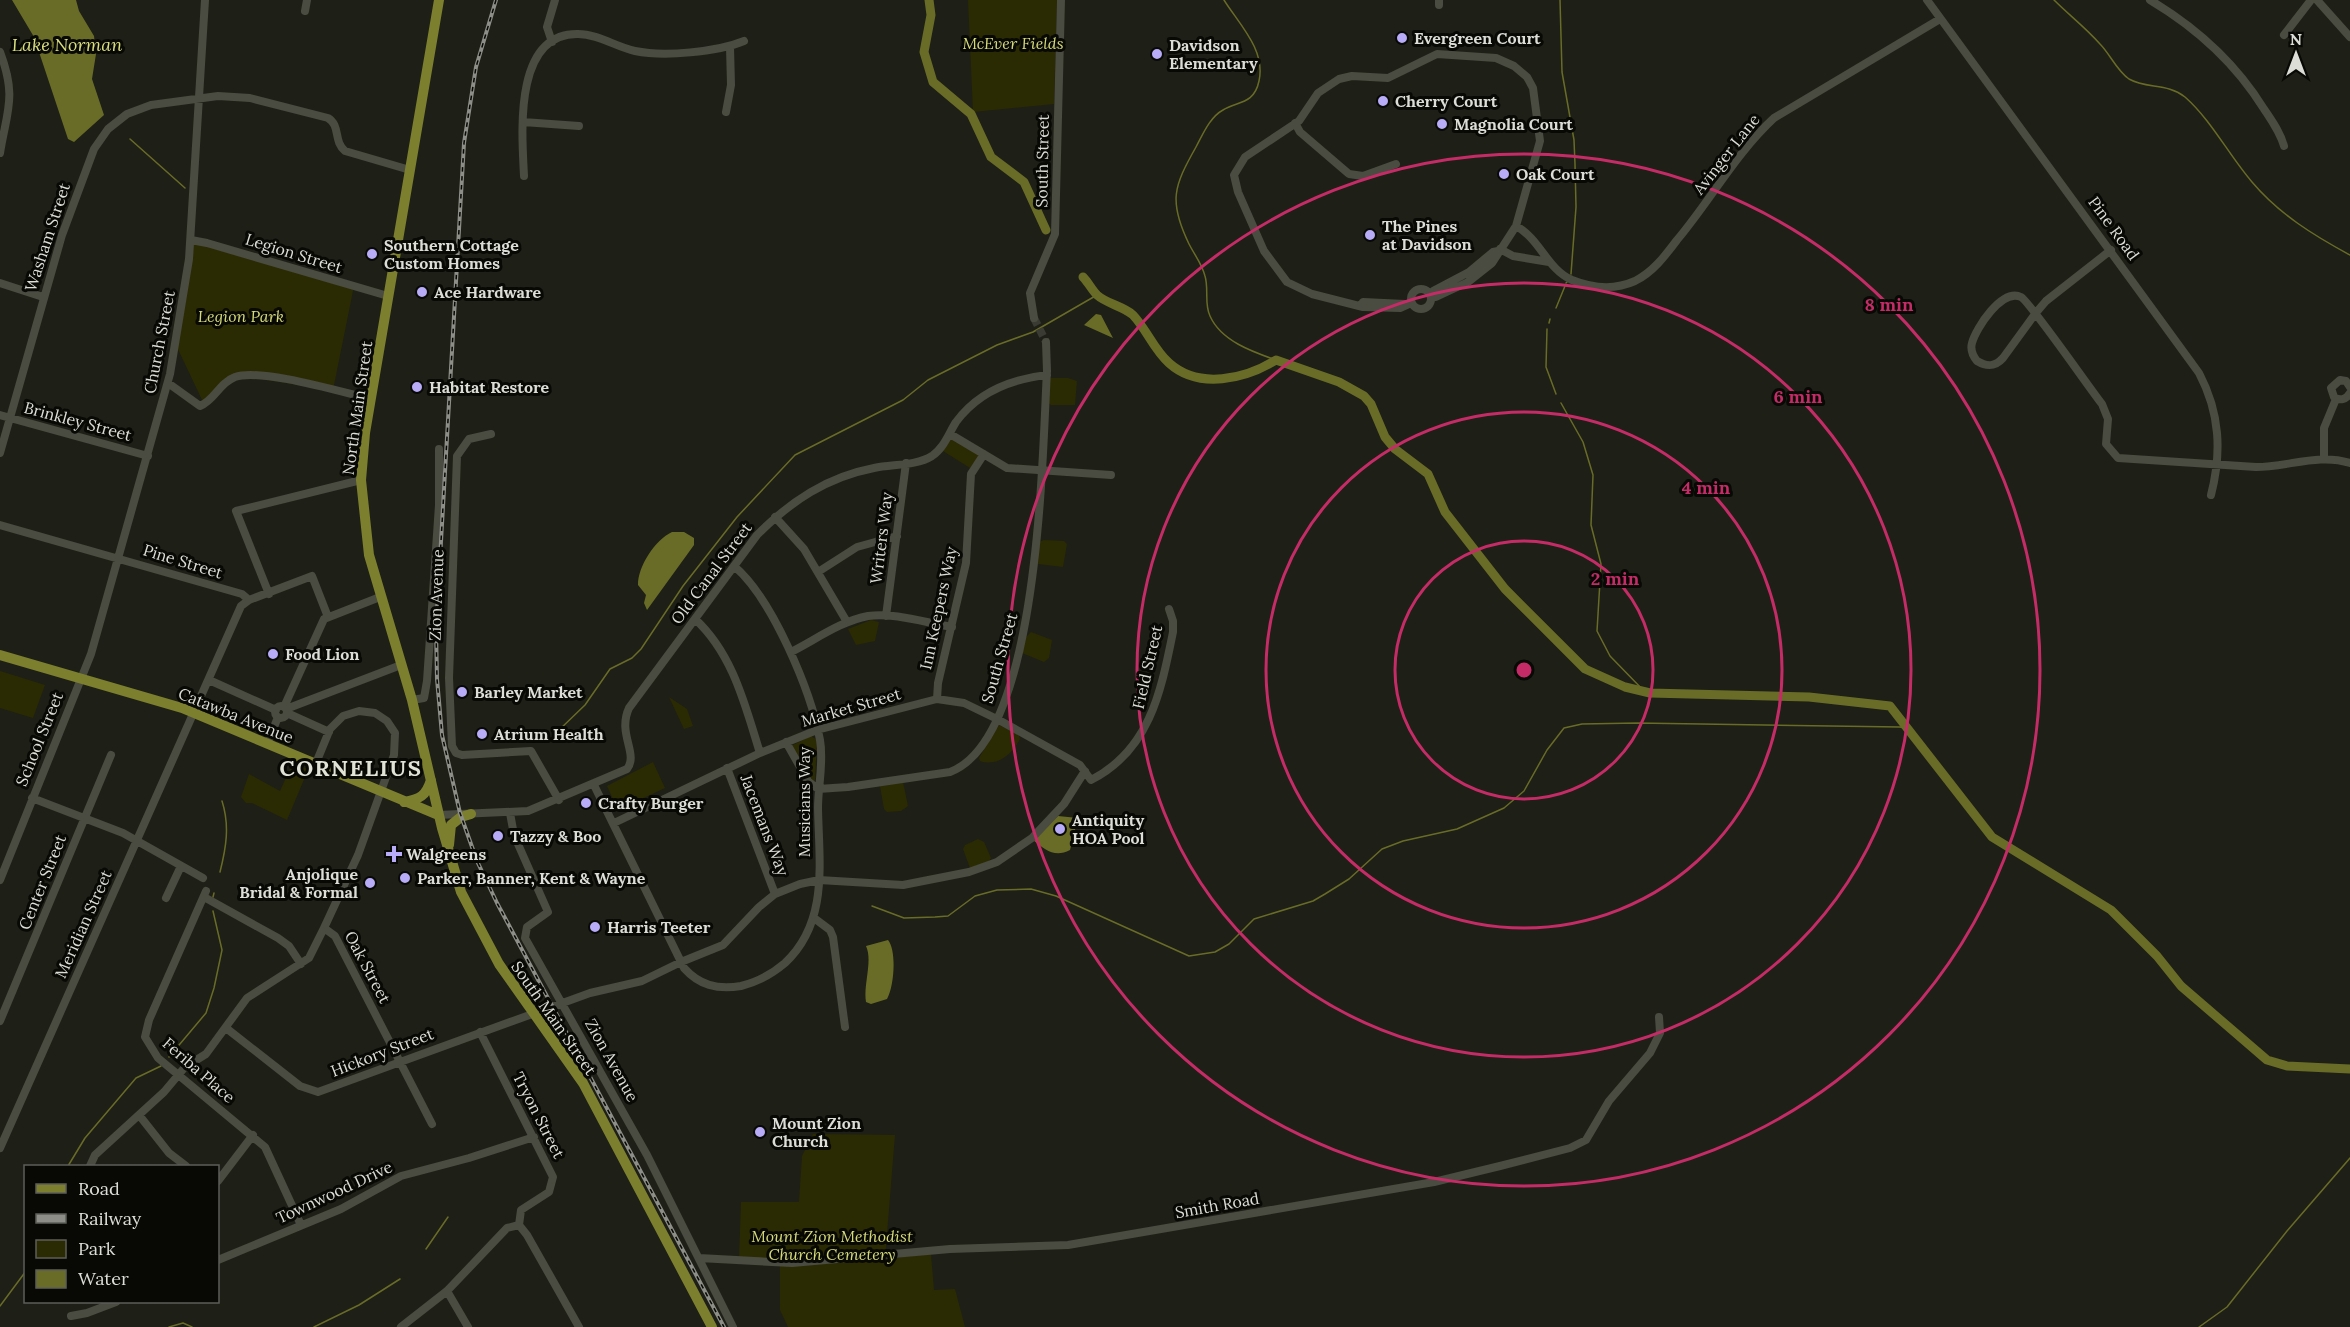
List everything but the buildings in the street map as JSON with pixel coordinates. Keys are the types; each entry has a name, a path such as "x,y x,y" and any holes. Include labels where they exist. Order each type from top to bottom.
{"main road":[{"name":"North Main Street","path":"438,815 412,700 380,597 364,531 361,480 371,399 439,0"},
{"name":"Catawba Avenue","path":"0,654 195,713 438,815"},
{"path":"404,802 418,799 426,794 431,779"},
{"path":"450,857 451,825 461,816 471,814"},
{"name":"South Main Street","path":"438,815 461,892 481,934 583,1083 712,1327"}],"street":[{"name":"Church Street","path":"80,677 91,654 168,384 191,240 205,0"},
{"path":"305,11 307,0"},
{"path":"552,42 547,27 555,0"},
{"name":"South Street","path":"1034,318 1030,293 1055,234 1061,0"},
{"name":"Pine Road","path":"1927,0 2188,355 2205,384 2217,426 2217,465 2211,495"},
{"path":"2150,0 2191,26 2231,64 2260,101 2280,133 2284,146"},
{"path":"2283,35 2312,0"},
{"path":"2317,0 2350,37"},
{"name":"Avinger Lane","path":"1516,226 1532,240 1550,262 1572,280 1600,287 1624,285 1646,274 1681,236 1756,137 1774,118 1940,19"},
{"path":"524,176 523,122 530,72 542,50 552,42 576,34 647,52 730,46 744,40"},
{"path":"726,112 731,78 730,46"},
{"path":"0,52 8,74 11,95 0,153"},
{"path":"1437,54 1482,56 1508,62 1521,71 1533,88 1540,136 1534,169 1516,226 1499,250 1493,252 1469,272 1433,291 1429,305 1423,309 1408,303 1363,302 1361,305 1312,294 1287,282 1264,251 1238,192 1234,175 1245,157 1295,123 1324,87 1338,79 1352,76 1388,78 1437,54"},
{"name":"Washam Street","path":"0,453 43,297 82,177 94,149 103,135 119,119 136,110 198,97 240,96 328,118 336,125 342,149 410,170"},
{"path":"523,122 579,126"},
{"path":"1295,123 1300,132 1349,174 1363,176 1396,164"},
{"name":"Legion Street","path":"191,240 388,296"},
{"name":"Avinger Lane","path":"1499,250 1513,256 1550,262"},
{"path":"2111,250 2059,288 2035,315 1999,363 1983,365 1974,357 1973,341 2003,298 2019,296 2035,315 2104,409 2108,419 2106,444 2112,454 2123,460 2276,467 2324,458 2350,463"},
{"path":"0,283 43,297"},
{"path":"1408,303 1411,294 1416,289 1426,290 1432,296"},
{"name":"South Street","path":"818,789 848,787 950,772 965,766 978,753 997,719 1017,658 1034,568 1047,375 1046,342"},
{"name":"Old Canal Street","path":"594,785 623,771 630,765 632,756 624,731 626,715 757,535 775,516 797,499 843,476 933,455 957,422 978,399 999,386 1021,378 1047,375"},
{"path":"168,384 201,406 208,402 228,380 245,376 271,377 371,399"},
{"path":"2336,399 2331,391 2334,383 2343,380 2350,387"},
{"path":"2336,399 2343,399 2350,393"},
{"path":"2324,458 2324,428 2336,399"},
{"name":"Brinkley Street","path":"0,415 148,456"},
{"name":"Zion Avenue","path":"491,434 469,439 458,456 449,678 452,746 456,753 462,755 531,751 559,800"},
{"path":"950,434 1007,468 1111,475"},
{"path":"412,700 424,698 427,681 439,505 439,449"},
{"name":"Inn Keepers Way","path":"937,699 938,683 966,563 971,474 984,454"},
{"name":"Writers Way","path":"886,616 906,463"},
{"path":"268,594 236,511 361,480"},
{"path":"775,516 804,549 847,622"},
{"name":"Pine Street","path":"0,525 242,594 249,600"},
{"path":"818,572 857,547 897,536"},
{"name":"Musicians Way","path":"734,566 753,587 791,652 817,730 821,781 818,789 819,880 814,918"},
{"path":"249,600 312,576 328,616"},
{"path":"268,742 321,622 328,616 380,597"},
{"name":"Meridian Street","path":"1,1144 241,606 249,600"},
{"name":"Field Street","path":"1091,780 1116,765 1144,732 1152,717 1173,632 1173,621 1169,609"},
{"path":"791,652 847,622 867,616 886,616 952,627"},
{"path":"695,619 711,635 728,661 760,753"},
{"path":"282,711 401,665"},
{"name":"School Street","path":"0,880 80,677"},
{"path":"209,680 329,732"},
{"name":"Market Street","path":"614,823 760,753 817,730 937,699 964,703 997,719 1079,764 1091,780"},
{"path":"316,763 329,732 338,719 351,713 375,713 387,721 395,733 396,748 379,792"},
{"path":"786,742 808,781 818,789"},
{"name":"Center Street","path":"0,1020 111,755"},
{"name":"Jacemans Way","path":"728,768 775,894"},
{"path":"775,894 800,884 819,880 903,885 969,872 997,862 1032,838 1056,813 1085,771"},
{"path":"594,785 681,962 699,983 726,988 765,978 789,959 808,934 814,918 830,930 833,937 845,1027"},
{"name":"Catawba Avenue","path":"438,815 533,810 594,785"},
{"name":"Oak Street","path":"379,792 358,855 324,928 335,936 432,1124"},
{"path":"32,798 85,817 137,840 203,878"},
{"name":"Zion Avenue","path":"510,813 514,835 548,912 527,927 525,938 647,1155 733,1327"},
{"path":"166,898 180,866"},
{"name":"Feriba Place","path":"301,964 289,946 205,894 145,1029 146,1042 152,1052 253,1135 272,1157 301,1225"},
{"name":"Hickory Street","path":"226,1028 300,1086 314,1092 595,992 635,984 723,945 759,907 775,894"},
{"path":"91,1165 95,1155 139,1115 185,1067 206,1054 247,998 267,983 301,964 313,953 324,928"},
{"name":"Smith Road","path":"699,1257 792,1263 950,1249 1068,1245 1434,1182 1500,1166 1570,1148 1586,1140 1609,1101 1650,1053 1660,1033 1659,1017"},
{"name":"Tryon Street","path":"480,1032 552,1173 553,1182 549,1192 521,1210 519,1225"},
{"path":"139,1115 169,1153 184,1165"},
{"path":"219,1180 253,1135"},
{"name":"Townwood Drive","path":"219,1260 348,1206 401,1176 469,1158 534,1137"},
{"path":"401,1327 447,1291 507,1228 519,1225 528,1234 579,1327"},
{"path":"447,1291 468,1327"},
{"path":"71,1316 87,1313 113,1303"}],"green space":[{"name":"McEver Fields","path":"968,0 1057,0 1054,104 973,112"},
{"name":"Legion Park","path":"191,241 354,286 333,390 239,376 204,404 176,345"},
{"path":"1050,378 1068,378 1077,381 1075,405 1048,403"},
{"path":"951,436 977,452 979,456 970,468 943,451"},
{"path":"1064,541 1067,544 1063,567 1038,564 1039,542"},
{"path":"871,620 879,622 875,641 856,645 848,629"},
{"path":"1031,632 1052,640 1049,658 1044,662 1022,653 1025,638"},
{"path":"0,671 45,685 33,718 0,708"},
{"path":"669,697 687,709 693,726 684,729"},
{"path":"999,725 1019,735 1020,739 1004,758 993,762 980,761 979,758"},
{"path":"811,736 817,740 815,781 791,746"},
{"path":"294,760 308,770 287,820 252,803 246,803 241,797 249,774 280,791"},
{"path":"653,762 665,788 618,810 607,786"},
{"path":"903,782 908,806 901,811 887,812 884,809 880,786"},
{"path":"978,839 984,842 991,858 989,861 970,868 963,849 965,845"},
{"name":"Mount Zion Methodist Church Cemetery","path":"813,1134 895,1135 885,1259 931,1254 934,1290 955,1289 965,1327 788,1327 780,1310 780,1261 739,1259 741,1202 799,1202 802,1156"}],"water":[{"name":"Lake Norman","path":"12,0 76,0 79,11 94,36 96,54 92,79 104,115 74,142 68,139 34,37"},
{"path":"1096,314 1101,315 1113,338 1084,325"},
{"path":"672,532 684,532 694,538 694,545 647,610 644,603 646,595 638,585 641,570 654,547"},
{"name":"Antiquity HOA Pool","path":"1058,816 1078,818 1070,850 1055,853 1046,850 1033,840"},
{"path":"888,940 893,952 894,969 891,986 887,999 871,1004 866,1002 869,959 866,946"}],"waterway":[{"path":"929,0 931,15 924,52 933,82 971,114 991,157 1024,182 1046,230"},
{"path":"1224,0 1255,48 1259,59 1259,81 1257,89 1249,98 1218,113 1207,126 1179,183 1176,205 1182,229 1204,272 1208,311 1215,325 1238,344 1276,360"},
{"path":"1560,0 1562,72 1574,140 1575,164 1576,207 1571,274"},
{"path":"2054,0 2095,38 2129,79 2171,90 2185,97 2203,116 2262,194 2310,232 2350,255"},
{"path":"130,139 185,188"},
{"path":"1083,277 1101,298 1133,315 1169,363 1194,377 1222,379 1250,372 1276,360 1339,382 1364,396 1371,404 1385,437 1395,449 1428,474 1445,512 1505,589 1585,669 1625,687 1650,693 1809,697 1890,706 1992,837 2111,910 2157,956 2181,986 2267,1060 2287,1066 2350,1069"},
{"path":"1556,308 1565,286"},
{"path":"557,732 585,705 610,669 632,658 641,649 683,586 737,517 795,455 903,400 928,380 997,345 1033,332 1097,295"},
{"path":"1549,323 1550,319"},
{"path":"1547,329 1546,367 1556,394"},
{"path":"1561,403 1583,442 1593,475 1591,525 1601,564 1597,631 1610,656 1644,691"},
{"path":"872,906 904,918 948,916 975,896 997,890 1031,889 1056,896 1189,956 1215,952 1229,944 1254,919 1313,901 1325,894 1349,879 1382,849 1403,841 1457,829 1504,808 1524,791 1547,750 1564,728 1582,724 1637,723 1900,727 1909,729"},
{"path":"220,872 226,837 226,819 222,801"},
{"path":"213,897 214,893"},
{"path":"169,1057 206,1013 214,988 222,950 213,911"},
{"path":"69,1165 85,1138 136,1078 161,1066"},
{"path":"2199,1327 2227,1307 2287,1231 2350,1158"},
{"path":"426,1249 448,1217"},
{"path":"0,1306 24,1274"},
{"path":"314,1327 359,1305 400,1279"},
{"path":"169,1327 183,1323 192,1327"}],"tunnel":[{"path":"1034,318 1046,342"}],"railway":[{"path":"496,0 476,67 464,143 436,628 437,679 442,735 460,813 477,861 497,903 724,1327"}],"place":[{"name":"Evergreen Court","path":"1402,38"},
{"name":"Davidson Elementary","path":"1157,54"},
{"name":"Cherry Court","path":"1383,101"},
{"name":"Magnolia Court","path":"1442,124"},
{"name":"Oak Court","path":"1504,174"},
{"name":"The Pines at Davidson","path":"1370,235"},
{"name":"Southern Cottage Custom Homes","path":"372,254"},
{"name":"Ace Hardware","path":"422,292"},
{"name":"Habitat Restore","path":"417,387"},
{"name":"Food Lion","path":"273,654"},
{"name":"Barley Market","path":"462,692"},
{"name":"Atrium Health","path":"482,734"},
{"name":"Crafty Burger","path":"586,803"},
{"name":"Antiquity HOA Pool","path":"1060,829"},
{"name":"Tazzy & Boo","path":"498,836"},
{"name":"Walgreens","path":"394,854"},
{"name":"Parker, Banner, Kent & Wayne","path":"405,878"},
{"name":"Anjolique Bridal & Formal","path":"370,883"},
{"name":"Harris Teeter","path":"595,927"},
{"name":"Mount Zion Church","path":"760,1132"}],"district":[{"name":"CORNELIUS","path":"351,768"}]}
